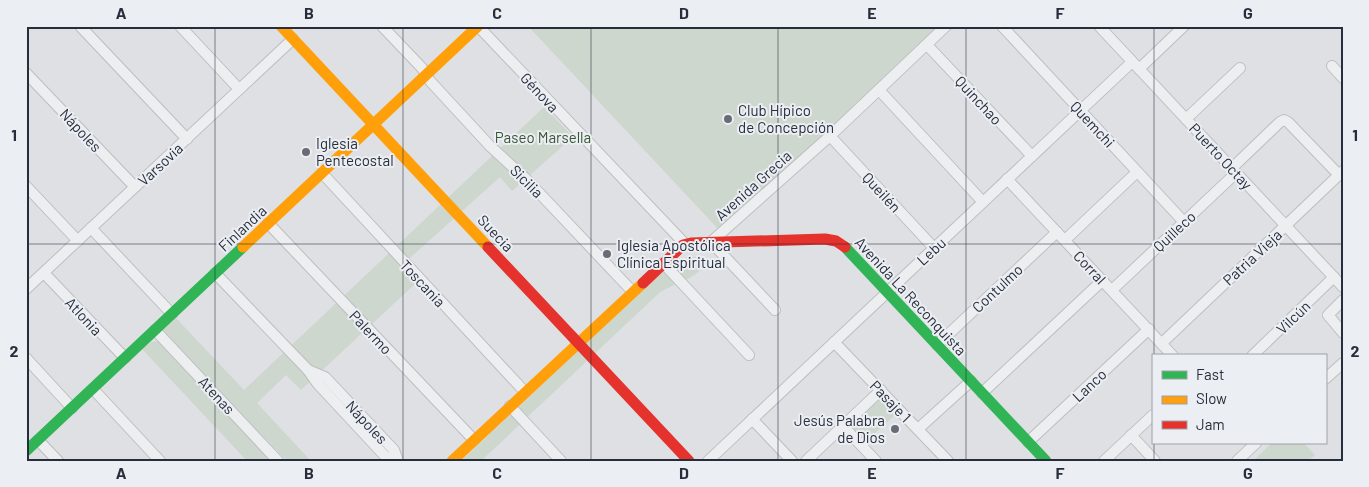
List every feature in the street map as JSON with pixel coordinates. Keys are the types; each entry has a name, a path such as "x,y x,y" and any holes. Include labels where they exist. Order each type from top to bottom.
{"street":[{"path":"80,26 187,139"},
{"path":"180,26 239,89"},
{"name":"Suecia","path":"281,26 689,461"},
{"name":"Sicilia","path":"382,26 422,68 426,75 490,146 527,180 632,291"},
{"name":"Finlandia","path":"26,451 478,26"},
{"name":"Génova","path":"478,26 685,244"},
{"name":"Avenida Grecia","path":"711,242 830,136 946,26"},
{"name":"Quemchi","path":"1002,26 1184,222"},
{"name":"Puerto Octay","path":"1099,26 1343,286"},
{"name":"Lebu","path":"708,461 1080,110 1184,26"},
{"name":"Varsovia","path":"26,289 293,39"},
{"name":"Quinchao","path":"927,45 1032,156"},
{"path":"1332,66 1343,78"},
{"path":"1186,119 1240,68"},
{"name":"Nápoles","path":"26,73 135,187"},
{"path":"879,90 983,202"},
{"name":"Quilleco","path":"1112,290 1184,222 1280,122 1284,120 1288,122 1341,173"},
{"name":"Queilén","path":"830,136 934,248"},
{"path":"1065,240 1137,172"},
{"name":"Toscania","path":"322,173 525,392"},
{"name":"Patria Vieja","path":"1162,343 1341,173"},
{"name":"Corral","path":"1008,179 1172,354"},
{"path":"26,186 78,241"},
{"name":"Palermo","path":"268,223 474,440"},
{"path":"91,228 172,314"},
{"name":"Contulmo","path":"937,345 1057,232"},
{"name":"Avenida La Reconquista","path":"685,244 825,239 836,241 843,245 1046,461"},
{"path":"711,242 775,310"},
{"path":"459,459 474,440 632,291 685,244"},
{"path":"663,263 748,356"},
{"name":"Atlonia","path":"44,273 125,358"},
{"name":"Nápoles","path":"215,273 308,370 317,383 384,455 397,460"},
{"name":"Vilcún","path":"1254,354 1334,278"},
{"path":"982,393 1103,280"},
{"path":"1343,300 1328,315 1343,333"},
{"name":"Lanco","path":"1028,442 1149,329"},
{"name":"Atenas","path":"155,330 278,461"},
{"name":"Pasaje 1","path":"834,342 948,461"},
{"path":"26,358 72,408"},
{"path":"1326,378 1343,363"},
{"path":"918,429 971,381"},
{"path":"93,389 160,461"},
{"path":"806,461 881,390"},
{"path":"510,406 561,461"},
{"path":"1104,461 1152,416"},
{"path":"752,419 792,461"},
{"path":"843,426 876,461"},
{"path":"1131,435 1155,461"},
{"path":"38,440 58,461"},
{"path":"1237,461 1255,444"}],"green space":[{"name":"Club Hípico de Concepción","path":"528,26 940,26 721,232"},
{"name":"Paseo Marsella","path":"544,107 573,137 512,191 500,177 401,266 415,284 301,390 286,375 257,403 311,461 287,461 162,330 176,318 244,390"},
{"path":"698,257 701,260 703,266 700,270 690,278 659,293 481,461 461,461 655,278 681,259"},
{"path":"157,341 271,461 247,461 142,349 151,342"},
{"path":"880,397 896,414 864,443 849,427"},
{"path":"1271,444 1305,444 1315,455 1308,461 1257,461 1255,459"}],"traffic: fast":[{"path":"26,451 243,247"},
{"path":"845,247 1046,461"}],"traffic: slow":[{"path":"281,26 488,247"},
{"path":"243,247 478,26"},
{"path":"452,461 643,283"}],"traffic: jam":[{"path":"643,283 683,245 691,243 825,239 836,241 845,247"},
{"path":"488,247 689,461"}],"place":[{"name":"Club Hípico de Concepción","path":"728,119"},
{"name":"Iglesia Pentecostal","path":"306,152"},
{"name":"Iglesia Apostólica Clínica Espiritual","path":"607,254"},
{"name":"Jesús Palabra de Dios","path":"895,429"}]}
